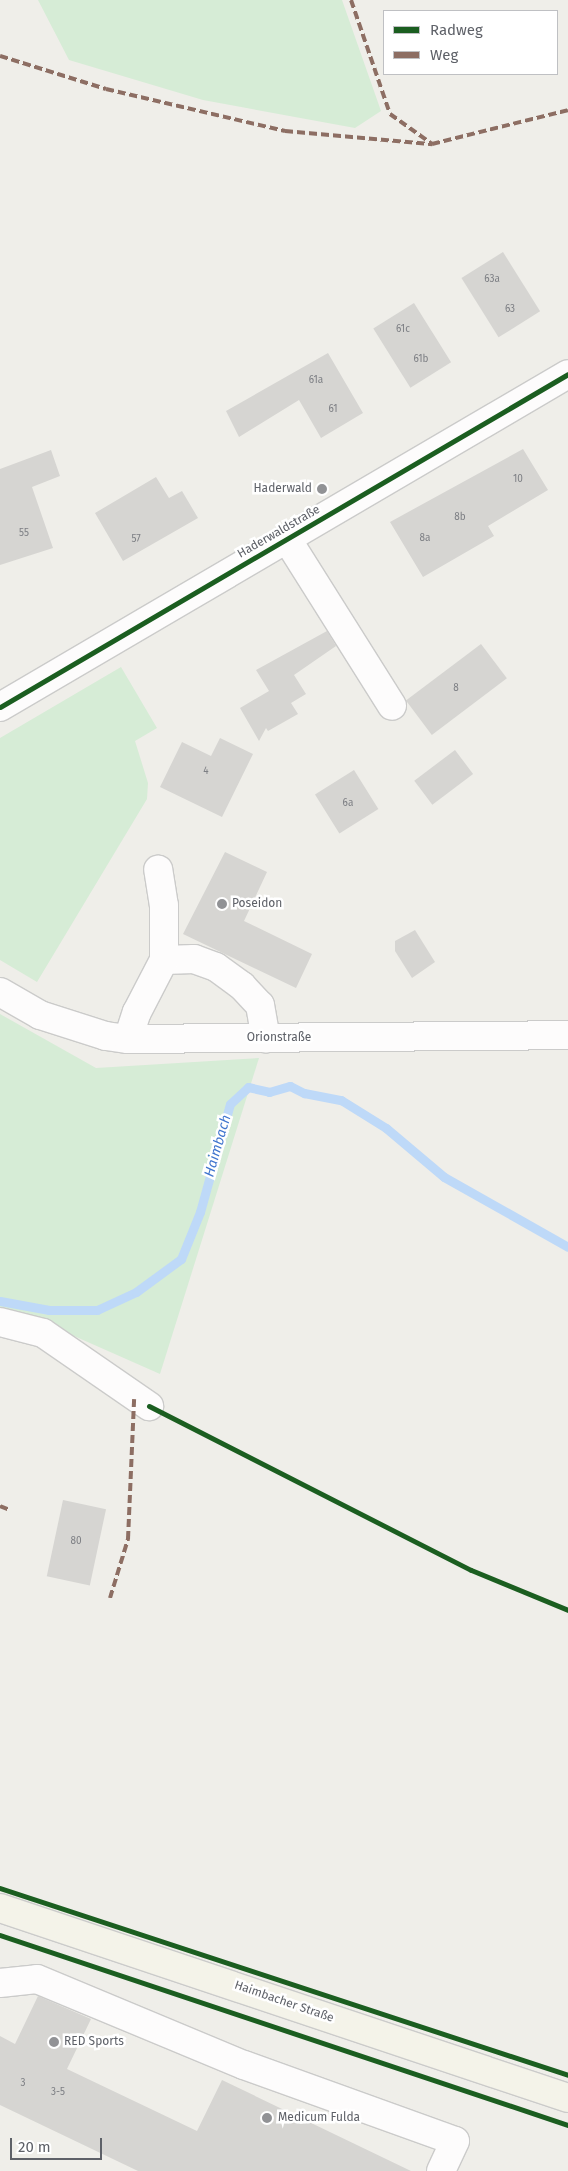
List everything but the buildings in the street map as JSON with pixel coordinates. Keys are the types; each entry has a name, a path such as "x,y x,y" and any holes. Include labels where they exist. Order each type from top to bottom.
{"main road":[{"name":"Haimbacher Straße","path":"0,1908 568,2098"}],"street":[{"name":"Haderwaldstraße","path":"0,707 568,374"},
{"path":"287,539 392,706"},
{"path":"128,1039 137,1012 164,960 164,906 158,869"},
{"path":"164,960 194,959 216,967 242,986 260,1005 266,1038"},
{"name":"Orionstraße","path":"0,992 40,1014 106,1036 128,1039 568,1036"},
{"path":"0,1322 43,1333 149,1406"},
{"path":"0,1983 37,1980 244,2065 455,2141 441,2171"}],"green space":[{"path":"38,0 342,0 381,111 355,128 203,100 69,60"},
{"path":"121,667 157,728 135,741 148,783 147,799 37,982 0,960 0,738"},
{"path":"0,1014 96,1068 259,1058 160,1374 22,1313 0,1313"}],"waterway":[{"name":"Haimbach","path":"0,1301 49,1310 97,1310 136,1292 181,1259 200,1212 230,1104 248,1087 269,1092 290,1086 304,1093 341,1100 386,1128 444,1177 568,1247"}],"marked path":[{"path":"351,0 390,114 432,144"},
{"path":"0,56 106,89 285,131 432,144 568,110"},
{"path":"110,1598 128,1539 134,1399"},
{"path":"0,1506 10,1510"}],"cycle path":[{"path":"0,707 568,374"},
{"path":"149,1406 471,1570 568,1610"},
{"path":"0,1888 568,2075"},
{"path":"0,1935 568,2125"}],"place":[{"name":"Haderwald","path":"322,489"},
{"name":"Poseidon","path":"222,904"},
{"name":"RED Sports","path":"54,2042"},
{"name":"Medicum Fulda","path":"267,2118"}]}
